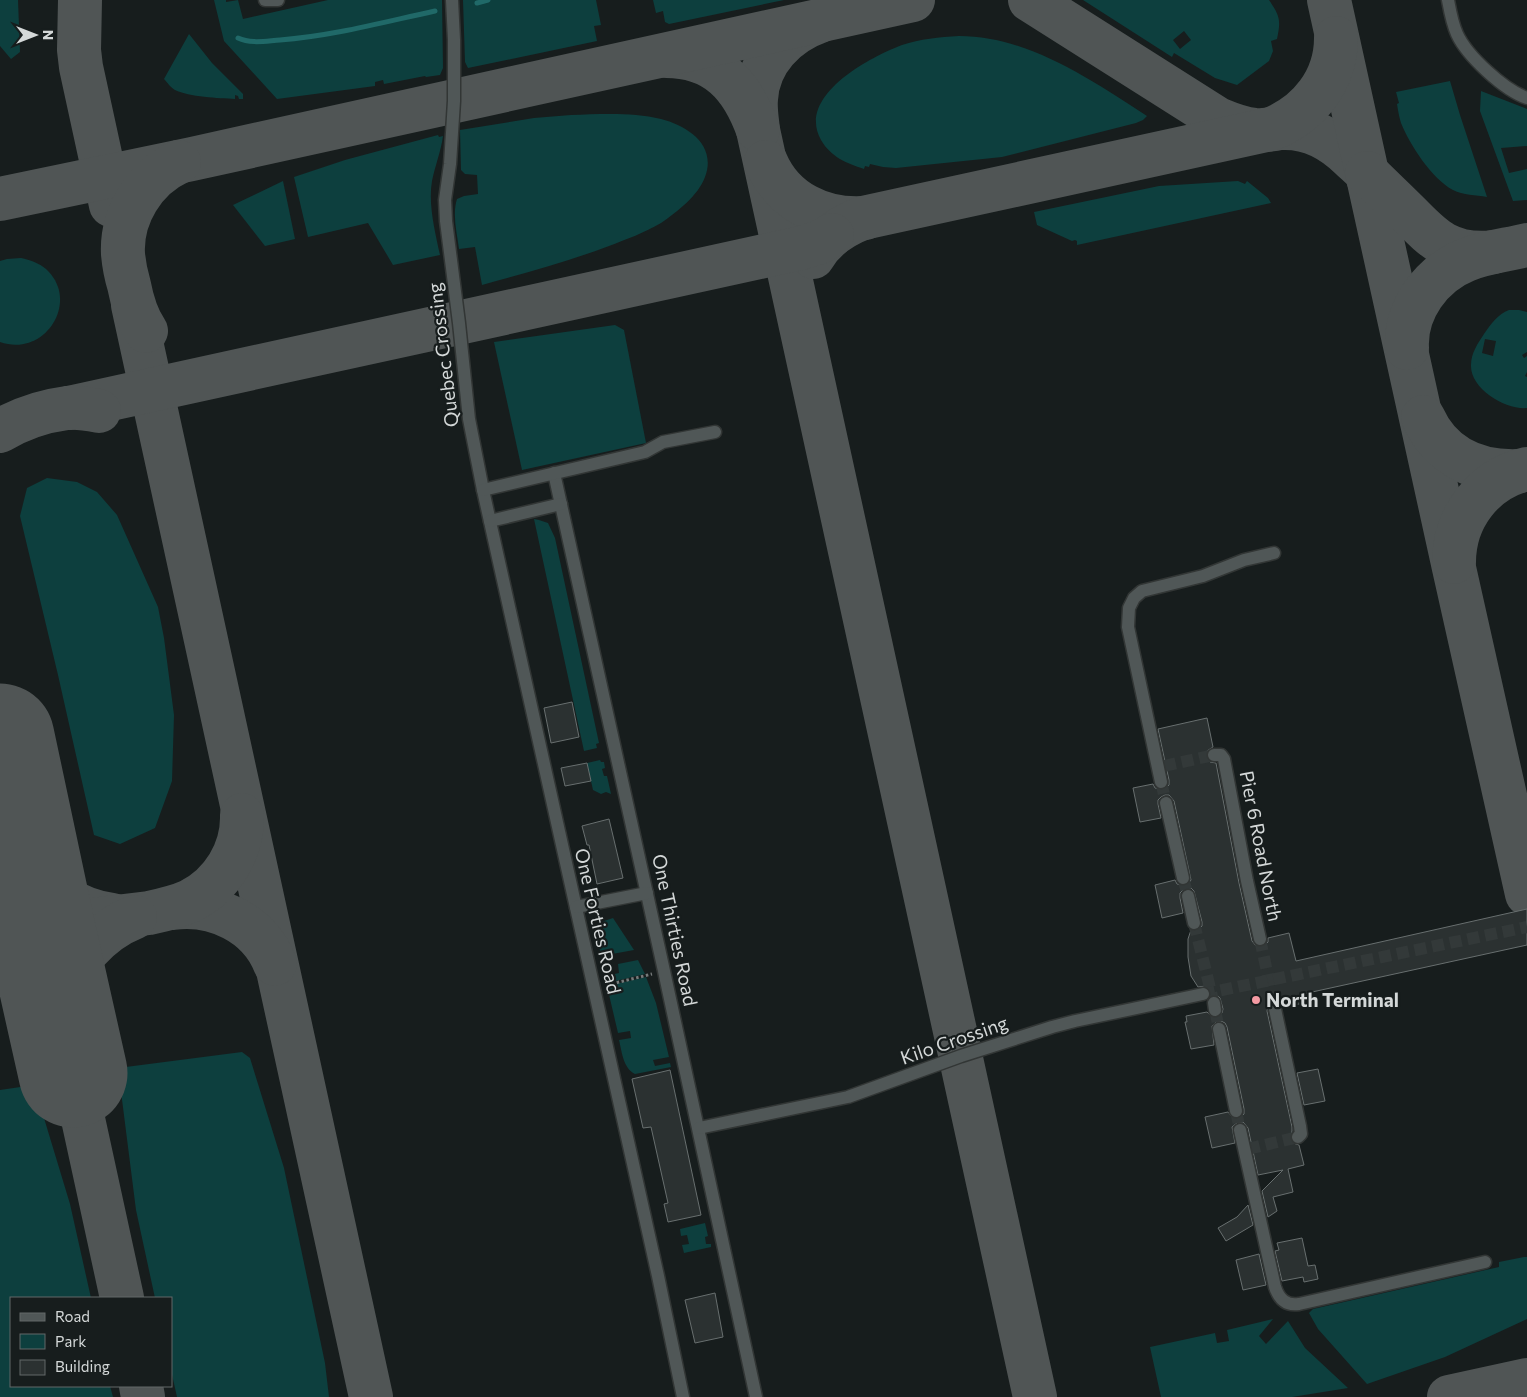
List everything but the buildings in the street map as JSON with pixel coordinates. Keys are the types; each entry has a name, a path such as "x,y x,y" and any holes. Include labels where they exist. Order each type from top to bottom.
{"lane":[{"path":"266,0 278,0"},
{"name":"Quebec Crossing","path":"452,0 454,63 452,121 445,200 446,221 469,419 475,453"},
{"path":"1448,0 1453,23 1458,35 1472,56 1500,81 1527,98"},
{"path":"483,490 644,452 663,442 715,432"},
{"name":"One Forties Road","path":"475,453 656,1267 683,1397"},
{"name":"One Thirties Road","path":"554,473 699,1128 756,1397"},
{"path":"490,520 561,504"},
{"path":"1161,782 1160,766 1128,627 1128,613 1131,603 1136,595 1145,590 1203,576 1244,560 1274,553"},
{"name":"Pier 6 Road North","path":"1219,757 1260,939"},
{"path":"1166,803 1183,878"},
{"path":"576,908 647,893"},
{"path":"1188,896 1194,922"},
{"name":"Kilo Crossing","path":"699,1128 860,1093 960,1056 1061,1024 1203,994"},
{"path":"1275,1009 1300,1126 1301,1134 1298,1137"},
{"path":"1219,1029 1236,1111"},
{"path":"1240,1130 1246,1149 1278,1295 1286,1303 1294,1305 1485,1262"}],"path":[{"path":"594,988 664,971"}],"green space":[{"path":"0,0 18,0 20,52 11,59 0,46"},
{"path":"214,0 226,0 226,2 238,0 243,19 328,0 442,0 443,68 440,75 384,84 383,80 375,82 375,86 277,99 224,41"},
{"path":"463,0 596,0 601,25 594,26 597,41 468,68 465,62"},
{"path":"653,0 784,0 669,24 665,22 663,11 656,13"},
{"path":"1083,0 1269,0 1277,14 1279,23 1277,39 1271,41 1273,51 1269,61 1237,85 1215,78 1174,53 1172,57","holes":["1184,31 1191,40 1180,49 1173,40"]},
{"path":"189,34 212,63 243,94 243,99 239,99 235,95 235,99 188,94 174,89 164,79"},
{"path":"959,36 985,38 1010,43 1058,62 1104,88 1147,116 1136,123 1002,157 896,168 870,164 869,167 865,166 864,169 840,159 829,151 821,140 816,124 819,108 827,94 840,80 872,59 902,45 916,41"},
{"path":"1450,81 1487,197 1461,193 1445,185 1422,161 1401,123 1396,92"},
{"path":"1481,91 1527,109 1527,146 1501,148 1509,173 1527,169 1527,200 1513,201 1480,111"},
{"path":"571,115 639,115 661,119 681,127 698,139 707,155 708,166 702,184 680,209 661,223 642,233 577,257 482,285 475,247 459,249 456,230 455,211 457,199 478,194 477,175 465,174 461,170 460,130 534,118"},
{"path":"438,135 439,137 443,136 432,181 431,199 440,255 393,265 368,223 308,237 294,177 345,160"},
{"path":"283,181 295,239 265,246 233,205"},
{"path":"1238,181 1245,184 1247,181 1268,198 1271,203 1077,245 1075,240 1072,241 1037,225 1034,212 1159,186"},
{"path":"21,258 34,262 46,269 56,282 60,296 59,310 53,324 44,334 31,342 16,345 0,342 0,261"},
{"path":"1519,310 1527,312 1527,352 1522,355 1524,358 1527,356 1527,372 1525,376 1527,377 1527,408 1509,406 1500,402 1483,390 1472,374 1471,361 1475,348 1492,323 1505,312","holes":["1485,339 1496,341 1493,356 1482,353"]},
{"path":"615,325 624,330 646,443 522,470 494,342"},
{"path":"47,478 77,482 97,492 117,515 158,607 174,715 172,781 155,828 120,844 94,835 20,516 27,488"},
{"path":"534,519 548,523 555,538 599,743 596,744 597,748 584,751"},
{"path":"600,760 604,762 605,768 602,769 604,776 607,776 611,794 606,792 601,794 593,790 587,763"},
{"path":"613,918 634,950 601,956 596,932 604,921"},
{"path":"638,960 645,974 607,983 606,976 619,973 618,964"},
{"path":"646,977 656,1003 669,1057 653,1060 655,1066 670,1063 671,1067 635,1074 625,1064 619,1040 631,1038 630,1031 618,1033 607,986"},
{"path":"242,1052 250,1058 284,1168 325,1363 329,1397 177,1397 172,1374 172,1297 155,1297 136,1210 118,1068"},
{"path":"34,1085 70,1204 91,1297 10,1297 10,1387 110,1387 113,1397 0,1397 0,1090"},
{"path":"705,1223 708,1236 705,1237 706,1244 711,1244 711,1247 684,1253 682,1245 689,1244 687,1235 681,1236 680,1229"},
{"path":"1527,1257 1527,1319 1445,1357 1367,1384 1318,1329 1309,1313 1313,1309 1499,1267 1499,1262"},
{"path":"1273,1319 1259,1336 1266,1344 1288,1321 1305,1348 1348,1388 1292,1397 1161,1397 1150,1347 1215,1333 1217,1343 1229,1341 1227,1330"}],"waterway":[{"path":"477,3 488,0"},
{"path":"238,38 258,42 300,38 358,28 435,11"}],"taxiway":[{"path":"80,0 79,50 81,67 111,205"},
{"path":"0,199 192,159 913,0"},
{"path":"1030,0 1218,119 1250,129 1292,128 1311,132 1328,140 1344,151 1362,168 1369,181"},
{"path":"1329,0 1527,894"},
{"path":"820,21 808,26 785,41 768,61 758,85 756,99 758,130 1035,1397"},
{"path":"813,257 822,244 834,233 863,218 1271,129 1285,123 1308,105 1318,94 1331,68 1336,38"},
{"path":"666,56 684,57 699,61 725,76 744,99 758,130"},
{"path":"146,331 135,308 125,270 123,240 131,212 145,188 166,169 179,162"},
{"path":"766,162 773,176 783,188 806,206 834,216 865,218"},
{"path":"1367,173 1439,241 1462,251 1494,252"},
{"path":"69,408 801,248 820,242 832,235"},
{"path":"1407,348 1410,320 1416,307 1431,284 1442,274 1453,266 1473,257 1527,245"},
{"path":"133,305 371,1397"},
{"path":"0,431 24,419 58,409 75,408 99,411"},
{"path":"1423,417 1440,443 1462,460 1489,469 1520,471"},
{"path":"1454,562 1459,530 1465,516 1474,503 1497,482 1511,474 1527,469"},
{"path":"15,810 26,852 44,880 53,889 75,904 100,913 113,915"},
{"path":"0,931 149,913 175,907 190,901 212,886 228,866 239,841 242,815"},
{"path":"0,892 14,860 17,824"},
{"path":"172,908 204,908 233,918 258,937 268,950 275,964"},
{"path":"67,1045 64,1002 72,974 88,950 98,940 122,923 135,917"},
{"path":"0,956 23,973 40,991 53,1012 64,1038"},
{"path":"73,1073 122,1297"},
{"path":"1449,1397 1527,1380"},
{"path":"141,1387 143,1397"}],"runway":[{"path":"0,738 73,1073"}],"tunnel":[{"path":"1164,766 1214,755"},
{"path":"1161,782 1166,803"},
{"path":"1183,878 1188,896"},
{"path":"1194,923 1213,1000"},
{"path":"1203,994 1527,927"},
{"path":"1260,939 1275,1009"},
{"path":"1215,1010 1219,1029"},
{"path":"1236,1111 1240,1130"},
{"path":"1248,1149 1298,1137"}],"place":[{"name":"North Terminal","path":"1256,1000"}]}
